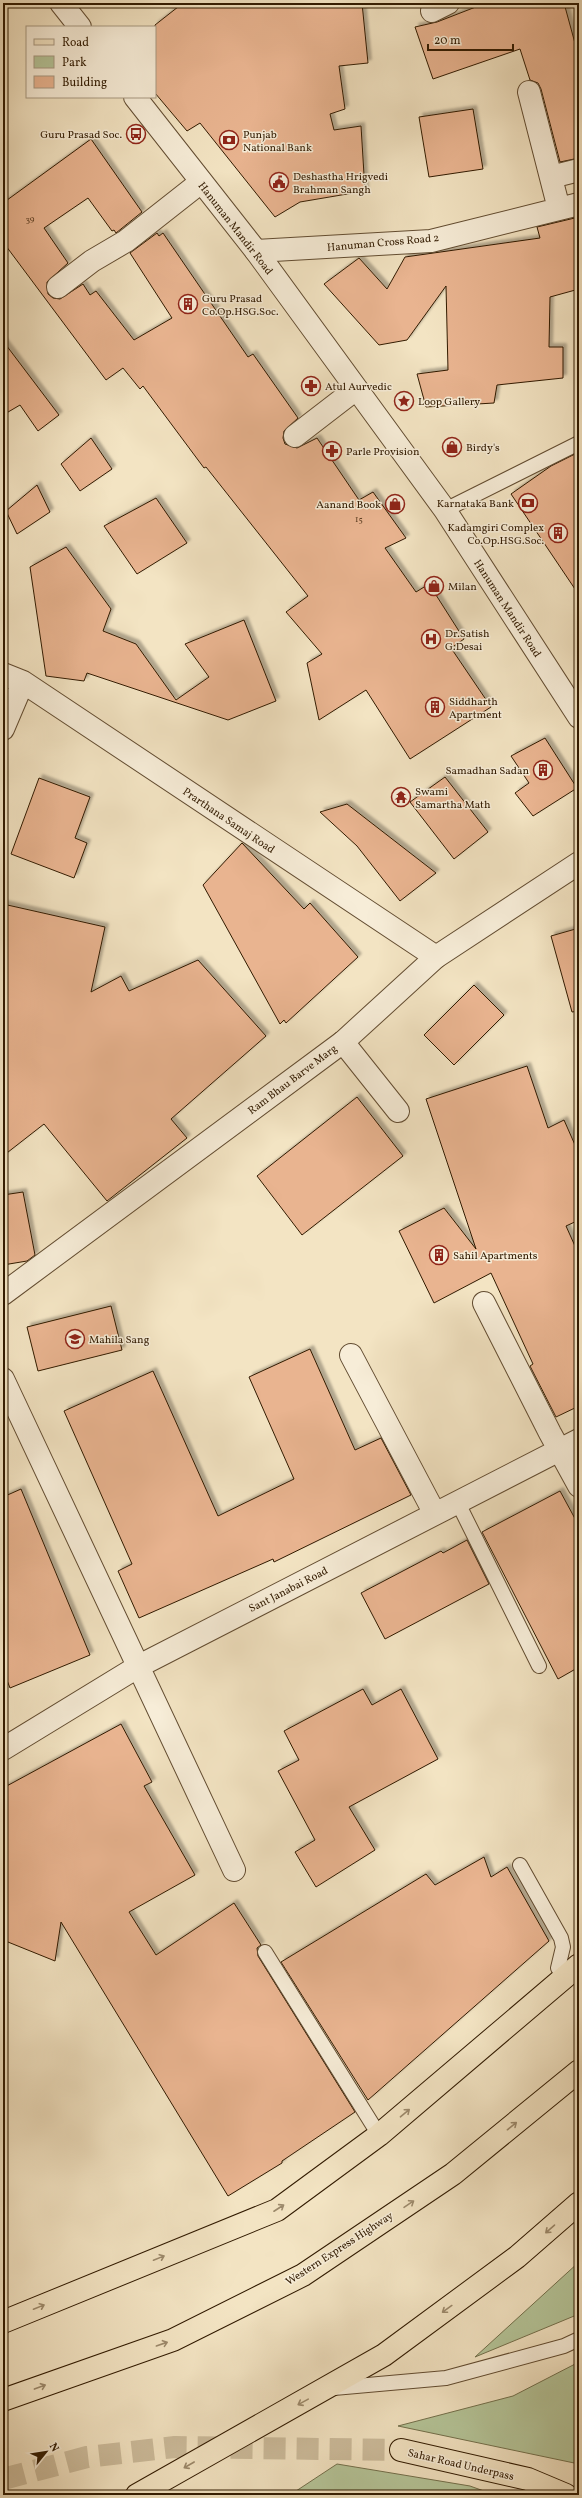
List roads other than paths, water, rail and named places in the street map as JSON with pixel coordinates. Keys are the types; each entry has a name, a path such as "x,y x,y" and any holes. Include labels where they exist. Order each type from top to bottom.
{"main road":[{"path":"3,2322 277,2210 379,2135 572,1972"},
{"name":"Western Express Highway","path":"3,2400 173,2340 302,2275 453,2174 579,2071"},
{"path":"137,2495 384,2355 518,2257 579,2203"},
{"name":"Sahar Road Underpass","path":"401,2450 528,2479 566,2495"}],"street":[{"path":"61,3 79,26"},
{"path":"529,92 551,177 569,206"},
{"name":"Hanuman Mandir Road","path":"136,98 256,251 445,510 579,717"},
{"path":"551,177 579,170"},
{"path":"58,287 92,261 126,241 201,182"},
{"name":"Hanuman Cross Road 2","path":"256,251 431,241 569,206"},
{"path":"295,436 356,389"},
{"name":"Prarthana Samaj Road","path":"3,729 13,678 436,957"},
{"name":"Ram Bhau Barve Marg","path":"3,1294 343,1042 436,957 579,863"},
{"path":"343,1042 398,1111"},
{"path":"484,1303 559,1451 579,1486"},
{"path":"352,1355 435,1514"},
{"path":"3,1379 234,1870"},
{"name":"Sant Janabai Road","path":"3,1749 139,1666 579,1440"}],"lane":[{"path":"445,510 579,443"},
{"path":"458,1503 539,1666"},
{"path":"520,1865 561,1938 563,1947 558,1968 572,1972"},
{"path":"265,1952 379,2135"},
{"path":"328,2388 446,2378 564,2346 579,2339"}],"tunnel":[{"path":"3,2479 87,2457 175,2447 401,2450"}],"place":[{"name":"Guru Prasad Soc.","path":"136,134"},
{"name":"Punjab National Bank","path":"229,140"},
{"name":"Deshastha Hrigvedi Brahman Sangh","path":"279,182"},
{"name":"Guru Prasad Co.Op.HSG.Soc.","path":"188,304"},
{"name":"Atul Aurvedic","path":"311,386"},
{"name":"Loop Gallery","path":"404,401"},
{"name":"Birdy's","path":"452,447"},
{"name":"Parle Provision","path":"332,451"},
{"name":"Karnataka Bank","path":"528,503"},
{"name":"Aanand Book","path":"395,504"},
{"name":"Kadamgiri Complex Co.Op.HSG.Soc.","path":"558,533"},
{"name":"Milan","path":"434,586"},
{"name":"Dr.Satish G.Desai","path":"431,639"},
{"name":"Siddharth Apartment","path":"435,707"},
{"name":"Samadhan Sadan","path":"543,770"},
{"name":"Swami Samartha Math","path":"401,797"},
{"name":"Sahil Apartments","path":"439,1255"},
{"name":"Mahila Sang","path":"75,1339"}]}
